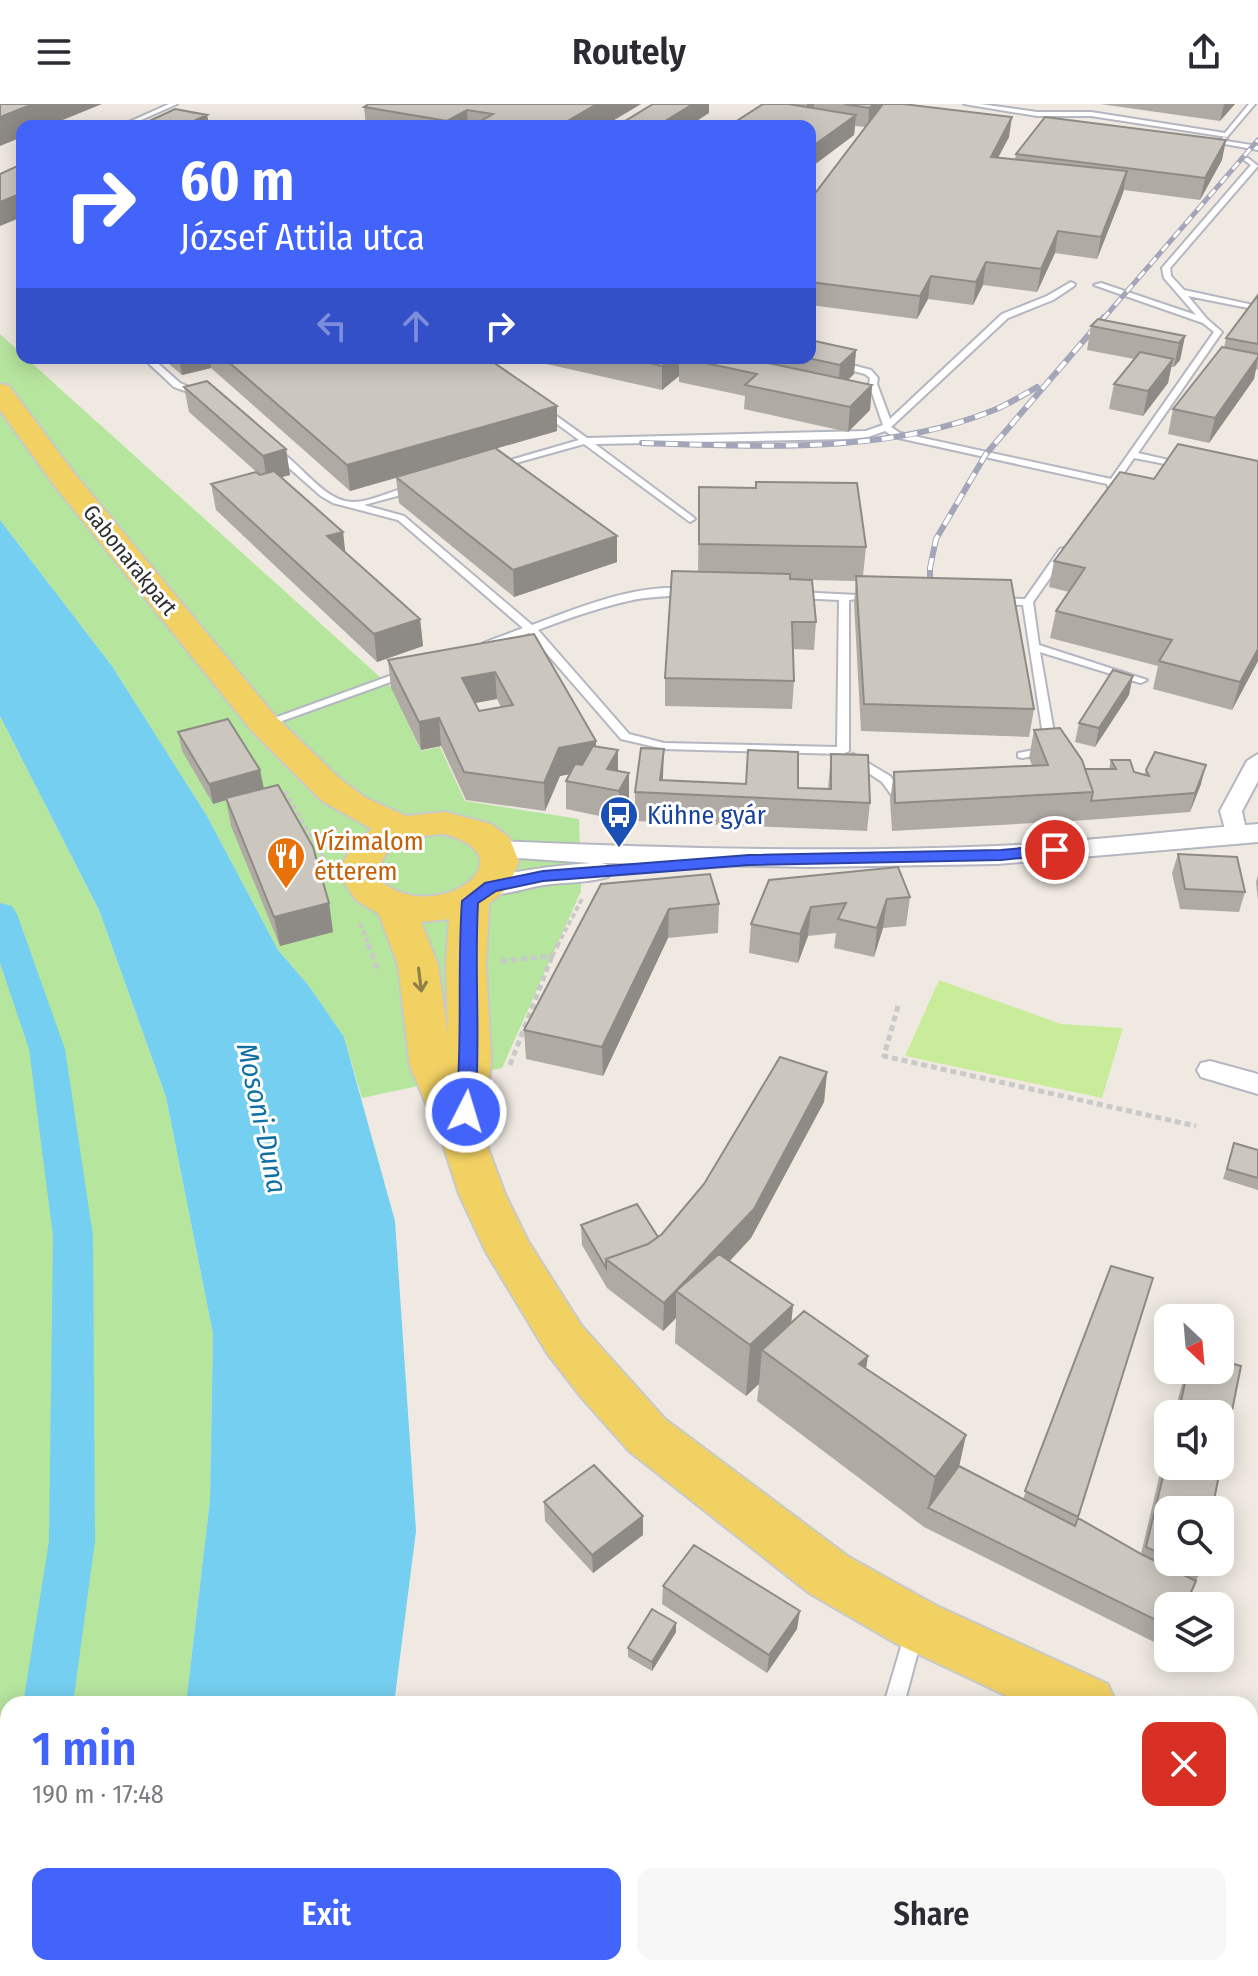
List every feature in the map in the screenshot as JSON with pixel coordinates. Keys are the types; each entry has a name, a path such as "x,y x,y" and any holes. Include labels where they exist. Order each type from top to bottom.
{"main road":[{"name":"Gabonarakpart","path":"0,392 64,479 264,724"},
{"path":"264,724 284,739 325,785 351,805 403,828"},
{"path":"264,724 269,743 291,776 362,858"},
{"path":"463,1139 470,1059 466,965 486,879 482,834 465,827 434,823 403,828 374,843 362,858 360,872 365,886 377,898 395,906 425,910 486,879"},
{"path":"395,906 399,973 431,1066 463,1139 482,1194 509,1250 564,1339 647,1435 829,1575 917,1625 1070,1696"}],"street":[{"path":"486,879 749,860 1001,855 1247,834 1231,811 1258,761"},
{"path":"486,879 749,860"},
{"path":"1210,1070 1258,1084"}],"lane":[{"path":"137,120 174,104"},
{"path":"967,104 1037,114 1091,114 1227,135"},
{"path":"1252,104 1218,145 1258,148"},
{"path":"1037,114 1045,121"},
{"path":"1104,494 1217,334 1167,276 1167,265 1255,165 1246,159"},
{"path":"482,469 586,441 868,434 887,425 1005,316 1050,298 1071,284"},
{"path":"1098,285 1206,321"},
{"path":"1180,292 1258,308"},
{"path":"816,359 868,372 874,378 873,384 887,425 897,435 1113,482"},
{"path":"154,364 177,385 205,395"},
{"path":"536,404 690,519"},
{"path":"266,442 324,494 349,506 401,518 532,630 625,737 664,746 843,751 886,779 897,794 927,793"},
{"path":"1132,455 1188,467"},
{"path":"349,506 423,486"},
{"path":"1022,755 1051,750 1028,602 1070,542"},
{"path":"472,651 637,594 708,592"},
{"path":"784,595 872,597"},
{"path":"843,751 844,597"},
{"path":"986,601 1028,602"},
{"path":"1034,647 1141,680"},
{"path":"264,724 412,671"},
{"path":"896,1696 917,1625"}],"path":[{"path":"506,1075 552,956 598,872"},
{"path":"466,965 552,956"},
{"path":"898,1006 884,1056 1196,1126"}],"green space":[{"path":"0,334 16,349 16,364 33,364 391,687 421,751 440,747 465,801 579,819 581,891 502,1068 362,1098 344,1037 309,986 278,950 207,816 112,666 0,520"},
{"path":"0,716 99,910 166,1097 213,1334 210,1500 187,1696 0,1696"},
{"path":"939,980 1061,1024 1123,1028 1102,1098 905,1056"}],"water":[{"name":"Mosoni-Duna","path":"0,520 112,666 207,816 278,950 309,986 344,1037 395,1221 416,1531 395,1696 187,1696 210,1500 213,1334 166,1097 99,910 0,716"}],"building":[{"path":"0,104 33,104 0,117"},
{"path":"369,104 597,104 569,120 482,120 493,114 467,110 449,120 441,120 364,107"},
{"path":"653,104 693,104 667,120 627,120"},
{"path":"763,104 788,104 856,115 816,144 816,120 738,120"},
{"path":"844,104 874,104 869,108"},
{"path":"883,104 1012,117 991,157 1127,171 1101,237 1058,231 1041,269 986,262 976,282 931,276 920,296 816,283 816,192"},
{"path":"175,109 207,115 196,120 151,120"},
{"path":"1045,117 1226,140 1205,178 1016,154"},
{"path":"16,167 16,195 0,202 0,174"},
{"path":"1258,295 1258,344 1226,338"},
{"path":"1098,319 1185,336 1179,343 1091,326"},
{"path":"816,341 856,350 840,365 816,360"},
{"path":"1222,347 1258,354 1258,357 1215,418 1173,409"},
{"path":"1140,352 1173,359 1148,391 1114,384"},
{"path":"231,364 496,364 557,406 347,465"},
{"path":"710,364 772,364 872,385 850,407 745,385 757,374"},
{"path":"207,381 286,449 263,456 184,387"},
{"path":"1178,444 1258,461 1258,649 1240,682 1159,661 1172,640 1056,611 1085,568 1054,561 1120,472 1154,479"},
{"path":"495,448 617,536 513,570 396,477"},
{"path":"274,471 343,532 327,536 420,619 374,634 211,484 256,472 260,475"},
{"path":"756,482 857,483 866,547 699,544 699,487 756,488"},
{"path":"672,571 790,574 790,579 812,580 816,622 792,622 794,681 665,678"},
{"path":"856,576 1011,580 1034,709 864,704"},
{"path":"534,634 596,741 559,748 544,783 464,772 439,718 419,722 388,660","holes":["495,672 513,705 479,711 462,678"]},
{"path":"1113,670 1133,676 1099,728 1079,723"},
{"path":"228,719 260,770 209,784 178,732"},
{"path":"1060,728 1082,760 1093,792 895,803 894,772 1048,765 1034,730"},
{"path":"593,746 618,750 607,769 629,773 619,791 566,781 575,764 582,765"},
{"path":"641,748 664,749 660,780 746,784 748,750 798,752 798,788 831,789 831,754 868,755 870,803 635,792"},
{"path":"1155,752 1206,765 1195,793 1091,801 1093,792 1085,769 1116,769 1111,760 1130,760 1134,772 1149,776 1146,770"},
{"path":"278,785 313,847 329,903 274,917 226,798"},
{"path":"1178,854 1237,857 1245,892 1185,889"},
{"path":"898,867 910,897 887,899 877,928 838,919 846,903 811,907 800,934 751,924 769,880"},
{"path":"710,874 719,904 669,909 602,1047 524,1030 601,884"},
{"path":"780,1057 827,1072 754,1209 664,1303 606,1259 648,1244 662,1234 704,1184"},
{"path":"1234,1143 1258,1150 1258,1178 1227,1169"},
{"path":"637,1204 658,1237 648,1244 606,1259 606,1268 581,1225"},
{"path":"719,1254 793,1305 750,1345 676,1291"},
{"path":"1111,1266 1153,1278 1078,1517 1025,1491"},
{"path":"804,1311 868,1356 859,1364 966,1435 935,1477 762,1350"},
{"path":"1234,1364 1241,1366 1234,1401 1181,1400 1185,1384 1234,1384"},
{"path":"594,1465 643,1516 592,1555 544,1502"},
{"path":"959,1466 1075,1526 1078,1518 1154,1560 1154,1576 1186,1576 1196,1581 1191,1592 1154,1592 1154,1619 928,1508"},
{"path":"1162,1480 1218,1480 1215,1496 1158,1496"},
{"path":"1154,1514 1154,1551 1146,1547"},
{"path":"694,1545 800,1611 769,1655 663,1586"},
{"path":"652,1609 676,1623 652,1662 628,1648"}],"waterway":[{"path":"0,914 47,1049 73,1236 72,1541 49,1696"}],"railway":[{"path":"1103,319 1258,140"},
{"path":"930,599 930,568 936,539 986,454 1104,317"},
{"path":"642,443 775,446 909,435 1000,408 1037,387"}],"place":[{"name":"Kühne gyár","path":"619,849"},
{"name":"Vízimalom étterem","path":"286,890"}],"route":[{"path":"466,1112 470,1059 466,965 470,901 491,886 543,876 749,860 1001,855 1055,850"}]}
